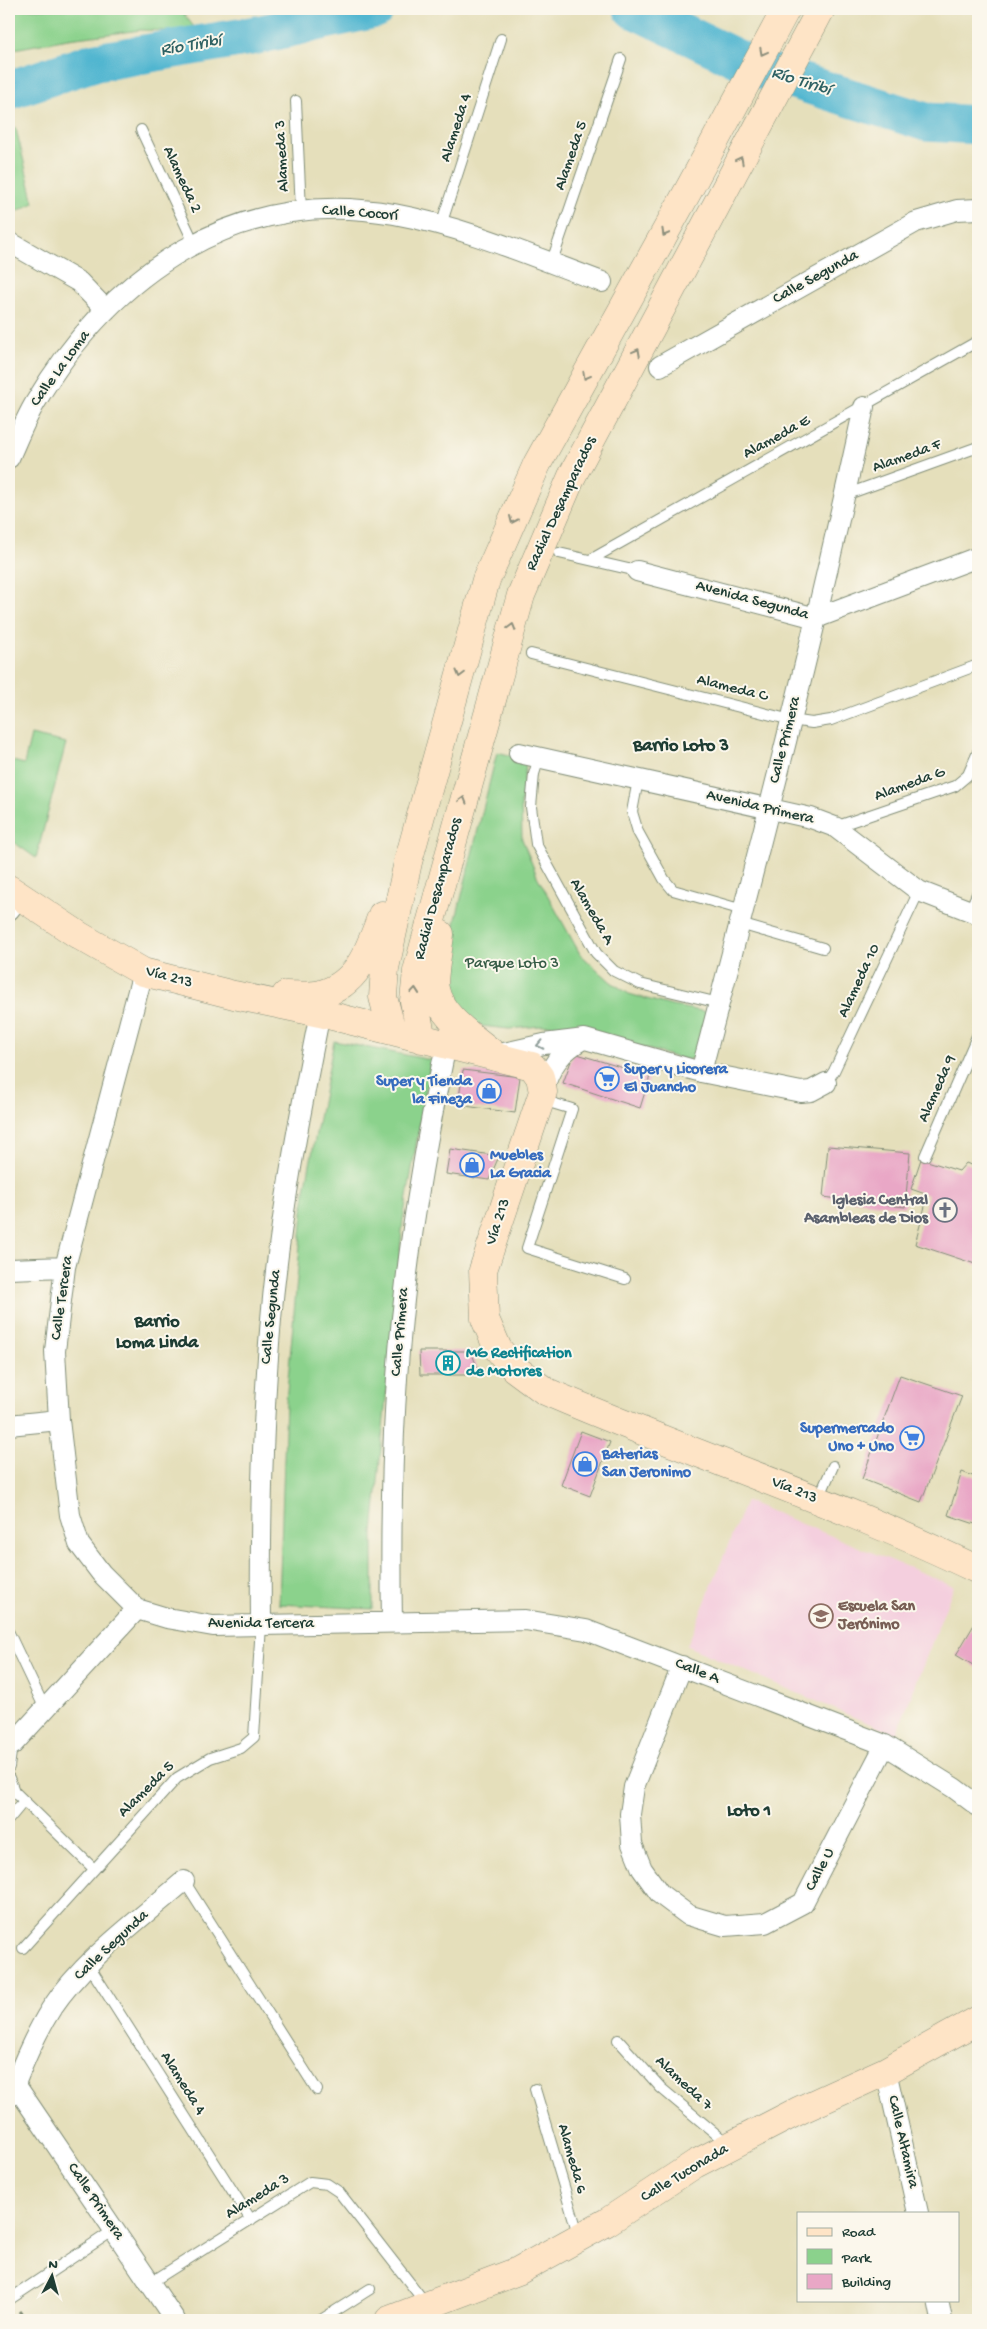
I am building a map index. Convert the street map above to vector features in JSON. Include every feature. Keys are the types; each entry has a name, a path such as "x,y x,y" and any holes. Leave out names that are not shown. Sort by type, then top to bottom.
{"main road":[{"name":"Radial Desamparados","path":"392,1031 383,997 384,968 408,862 486,580 538,464 786,9"},
{"name":"Radial Desamparados","path":"434,1042 414,1001 417,971 521,595 572,476 821,9"},
{"path":"320,1013 341,1000 357,981 390,894 408,862"},
{"path":"442,877 439,944 434,989 444,1009 450,1016 495,1055"},
{"name":"Vía 213","path":"12,898 143,972 234,995 320,1013 434,1042 495,1055 532,1066 540,1077 542,1096 483,1270 485,1319 498,1349 514,1368 545,1390 941,1552 978,1570"},
{"path":"234,995 321,995 341,984 366,958"},
{"name":"Calle Tuconada","path":"389,2320 518,2271 608,2222 695,2164 800,2110 886,2071 978,2020"}],"street":[{"name":"Calle Cocorí","path":"106,310 155,266 194,243 248,221 301,211 338,209 365,211 393,214 442,225 602,282"},
{"name":"Calle Segunda","path":"660,366 916,222 950,212 978,209"},
{"path":"9,242 78,282 106,310"},
{"name":"Calle La Loma","path":"9,458 34,404 69,353 106,310"},
{"name":"Calle Primera","path":"701,1072 770,809 845,495 864,407"},
{"name":"Avenida Segunda","path":"637,571 816,618 978,557"},
{"name":"Avenida Primera","path":"519,753 811,818 835,827 919,891 974,912"},
{"name":"Calle Tercera","path":"137,1609 101,1573 79,1544 70,1515 59,1420 55,1351 65,1267 143,972"},
{"name":"Calle Segunda","path":"261,1625 261,1485 271,1318 283,1216 300,1114 320,1013"},
{"path":"542,1096 546,1078 561,1054 585,1038"},
{"path":"495,1055 563,1040 585,1038 701,1072 801,1092 811,1091 826,1083"},
{"name":"Calle Primera","path":"392,1622 392,1456 404,1291 417,1199 434,1042"},
{"path":"9,1269 65,1267"},
{"path":"9,1425 59,1420"},
{"path":"10,1745 45,1710 137,1609"},
{"name":"Avenida Tercera","path":"137,1609 167,1618 213,1626 392,1622"},
{"name":"Calle A","path":"392,1622 525,1620 586,1630 885,1745 954,1788 978,1806"},
{"name":"Calle U","path":"682,1666 634,1787 630,1814 632,1844 642,1869 660,1894 688,1915 725,1926 765,1923 803,1903 885,1745"},
{"name":"Calle Segunda","path":"12,2092 37,2032 52,2008 88,1964 184,1881"},
{"name":"Calle Altamira","path":"886,2071 918,2212"},
{"name":"Calle Primera","path":"12,2092 114,2230 175,2320"},
{"path":"938,2302 942,2320"}],"lane":[{"name":"Alameda 4","path":"442,225 501,40"},
{"name":"Alameda 5","path":"551,264 621,59"},
{"name":"Alameda 3","path":"296,100 301,211"},
{"name":"Alameda 2","path":"141,130 194,243"},
{"name":"Alameda E","path":"590,560 978,341"},
{"name":"Alameda F","path":"845,495 978,447"},
{"path":"559,553 637,571"},
{"name":"Alameda C","path":"531,654 791,720 812,723 832,720 978,665"},
{"name":"Alameda G","path":"835,827 955,786 968,775 978,752"},
{"name":"Alameda A","path":"539,758 534,774 531,807 536,844 596,953 614,971 640,984 719,1003"},
{"path":"638,780 632,812 638,832 664,879 673,890 823,948"},
{"name":"Alameda 10","path":"826,1083 834,1071 919,891"},
{"path":"974,912 978,892"},
{"name":"Alameda 9","path":"925,1156 978,1034"},
{"path":"542,1096 572,1109 527,1248 625,1279"},
{"path":"818,1501 833,1466"},
{"name":"Alameda 5","path":"24,1948 176,1778 210,1758 241,1748 254,1737 261,1625"},
{"path":"9,1633 45,1710"},
{"path":"9,1767 10,1745"},
{"path":"9,1778 14,1791 94,1869"},
{"path":"9,1819 24,1801"},
{"path":"184,1881 317,2090"},
{"name":"Alameda 4","path":"88,1964 251,2220"},
{"name":"Alameda 7","path":"618,2040 661,2088 730,2146"},
{"name":"Alameda 6","path":"535,2089 579,2238"},
{"name":"Alameda 3","path":"150,2283 310,2182 327,2184 339,2192 427,2305"},
{"path":"10,2300 114,2230"},
{"path":"321,2320 370,2289"}],"shaded area":[{"name":"Escuela San Jerónimo","path":"746,1501 954,1586 896,1735 687,1646"}],"green space":[{"path":"9,9 180,9 198,32 141,30 68,39 9,50"},
{"path":"9,127 16,129 34,203 9,215"},
{"path":"31,735 66,743 36,858 9,839 9,760 24,764"},
{"name":"Parque Loto 3","path":"497,752 524,759 526,764 521,802 522,839 537,876 580,954 611,982 629,994 672,1006 708,1012 696,1056 687,1060 577,1029 551,1025 509,1029 472,1025 451,1003 443,972"},
{"path":"334,1041 431,1060 403,1220 373,1533 373,1609 279,1604 286,1402 305,1190"}],"building":[{"name":"Super y Licorera El Juancho","path":"574,1053 650,1076 640,1108 563,1083"},
{"name":"Super y Tienda la Fineza","path":"463,1070 520,1077 515,1113 458,1105"},
{"path":"828,1146 910,1153 905,1207 823,1197"},
{"name":"Muebles La Gracia","path":"450,1149 499,1156 489,1180 446,1174"},
{"path":"921,1159 959,1171 966,1163 978,1168 978,1265 915,1244 928,1195 911,1189"},
{"name":"MG Rectification de Motores","path":"419,1351 471,1351 480,1375 420,1375"},
{"name":"Supermercado Uno + Uno","path":"900,1375 962,1396 921,1502 862,1479"},
{"name":"Baterias San Jeronimo","path":"581,1431 610,1442 590,1496 561,1485"},
{"path":"962,1472 978,1478 978,1525 948,1515"},
{"path":"978,1618 978,1668 956,1655"}],"waterway":[{"name":"Río Tiribí","path":"9,90 91,63 257,35 375,9"},
{"name":"Río Tiribí","path":"633,9 759,69 926,122 978,125"}],"place":[{"name":"Super y Licorera El Juancho","path":"607,1079"},
{"name":"Super y Tienda la Fineza","path":"489,1091"},
{"name":"Muebles La Gracia","path":"472,1165"},
{"name":"Iglesia Central Asambleas de Dios","path":"945,1210"},
{"name":"MG Rectification de Motores","path":"448,1363"},
{"name":"Supermercado Uno + Uno","path":"912,1438"},
{"name":"Baterias San Jeronimo","path":"585,1464"},
{"name":"Escuela San Jerónimo","path":"821,1616"}],"district":[{"name":"Barrio Loto 3","path":"681,746"},
{"name":"Barrio Loma Linda","path":"157,1332"},
{"name":"Loto 1","path":"749,1811"}]}
